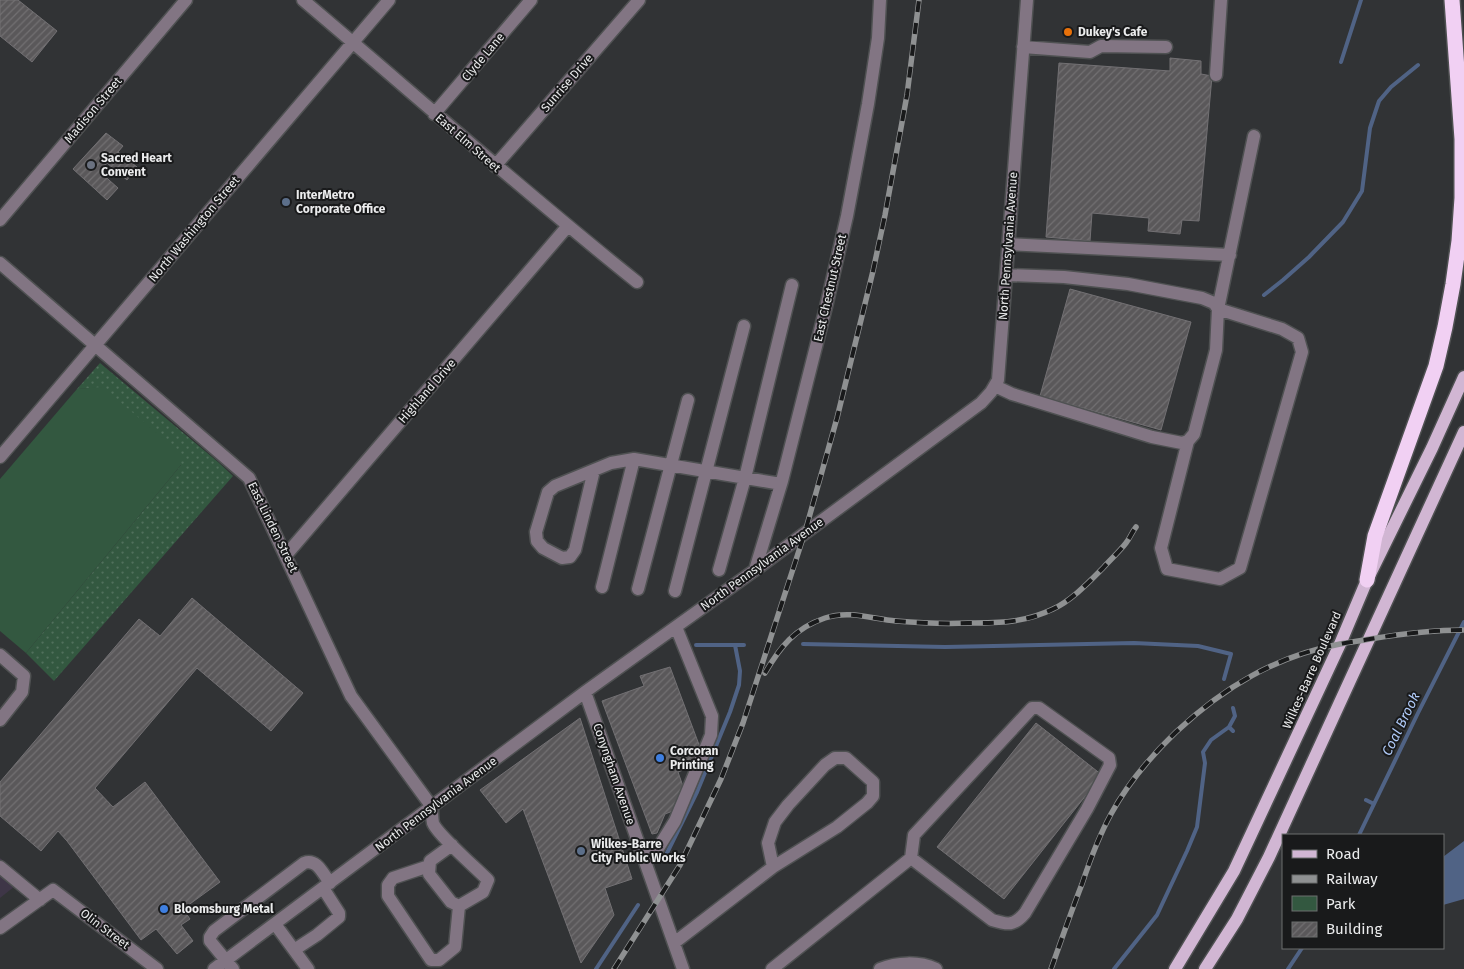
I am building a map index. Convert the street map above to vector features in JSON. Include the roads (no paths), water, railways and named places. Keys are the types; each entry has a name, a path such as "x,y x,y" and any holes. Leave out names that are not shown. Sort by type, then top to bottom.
{"highway":[{"path":"1367,580 1375,536 1436,366 1454,284 1462,198 1462,139 1452,0"}],"main road":[{"name":"Wilkes-Barre Boulevard","path":"1175,969 1234,871 1336,652 1367,580 1432,448 1464,377"},
{"path":"1205,969 1237,919 1269,857 1464,432"}],"street":[{"name":"Madison Street","path":"0,220 186,0"},
{"name":"East Elm Street","path":"303,0 567,227 637,282"},
{"name":"North Washington Street","path":"0,457 389,0"},
{"name":"Clyde Lane","path":"434,114 531,0"},
{"name":"Sunrise Drive","path":"495,166 639,0"},
{"name":"East Chestnut Street","path":"755,570 781,484 847,216 874,66 880,0"},
{"name":"North Pennsylvania Avenue","path":"214,969 230,964 275,924 585,692 755,570 981,402 991,392 998,380 1027,0"},
{"path":"1216,75 1221,0"},
{"path":"1023,47 1090,52 1101,46 1166,47"},
{"path":"1006,275 1064,277 1128,284 1202,298 1214,303 1218,309 1282,329 1298,338 1302,352 1240,568 1220,579 1168,569 1161,548 1188,441 1194,434 1216,350 1218,309 1254,136"},
{"name":"Highland Drive","path":"286,555 567,227"},
{"path":"1008,244 1230,255"},
{"name":"East Linden Street","path":"0,263 250,478 351,696 432,807"},
{"path":"719,570 745,478 792,285"},
{"path":"675,592 744,326"},
{"path":"995,386 1012,394 1152,437 1182,443 1188,441"},
{"path":"638,590 688,400"},
{"path":"594,470 575,550 570,557 562,558 543,548 537,540 536,532 548,492 555,486 611,463 634,459 781,484"},
{"path":"602,587 634,459"},
{"path":"643,857 657,850 675,821 711,735 712,716 676,627"},
{"path":"0,655 24,676 22,692 0,720"},
{"name":"Conyngham Avenue","path":"585,692 682,968"},
{"path":"772,969 911,858 914,835 1032,708 1039,708 1109,758 1110,765 1087,809 1018,922 1006,924 992,920 911,858"},
{"path":"674,943 773,868 837,827 868,803 874,796 874,782 846,758 835,758 826,765 788,805 775,822 768,843 773,868"},
{"path":"432,807 434,825 438,831 488,880 483,892 459,906"},
{"path":"452,845 430,861 429,874 450,902 459,906"},
{"path":"230,964 210,941 210,936 214,931 309,861 314,862 339,913 339,917 317,935 294,950"},
{"path":"429,866 392,878 388,885 388,896 431,960 439,960 455,947 459,906"},
{"path":"0,867 40,900 0,928"},
{"name":"Olin Street","path":"40,900 53,890 157,969"},
{"path":"275,924 308,969"},
{"path":"880,969 887,966 916,963 936,969"}],"water":[{"path":"1464,841 1464,899 1444,905 1444,856"}],"waterway":[{"path":"1341,62 1361,0"},
{"path":"1264,295 1309,257 1343,222 1362,191 1370,128 1379,101 1391,87 1418,65"},
{"name":"Coal Brook","path":"1359,834 1464,622"},
{"path":"803,644 945,647 1134,643 1198,646 1231,654 1224,679"},
{"path":"696,645 744,645"},
{"path":"667,853 697,792 739,685 740,671 735,645"},
{"path":"1233,708 1235,716 1229,727 1233,731"},
{"path":"1114,969 1157,915 1197,827 1205,763 1203,752 1211,740 1229,727"},
{"path":"1366,800 1374,804"},
{"path":"596,969 638,905"},
{"name":"Coal Brook","path":"1288,969 1301,949"}],"railway":[{"path":"614,969 680,865 721,779 743,723 805,532 837,418 873,271 907,95 919,0"},
{"path":"765,673 776,655 797,633 814,622 834,616 852,615 923,623 990,623 1022,620 1042,614 1067,601 1086,585 1123,546 1136,527"},
{"path":"1051,969 1092,857 1111,814 1132,781 1149,760 1194,716 1232,688 1273,665 1294,656 1340,644 1382,637 1464,630"}],"place":[{"name":"Dukey's Cafe","path":"1068,32"},
{"name":"Sacred Heart Convent","path":"91,165"},
{"name":"InterMetro Corporate Office","path":"286,202"},
{"name":"Corcoran Printing","path":"660,758"},
{"name":"Wilkes-Barre City Public Works","path":"581,851"},
{"name":"Bloomsburg Metal","path":"164,909"}]}
